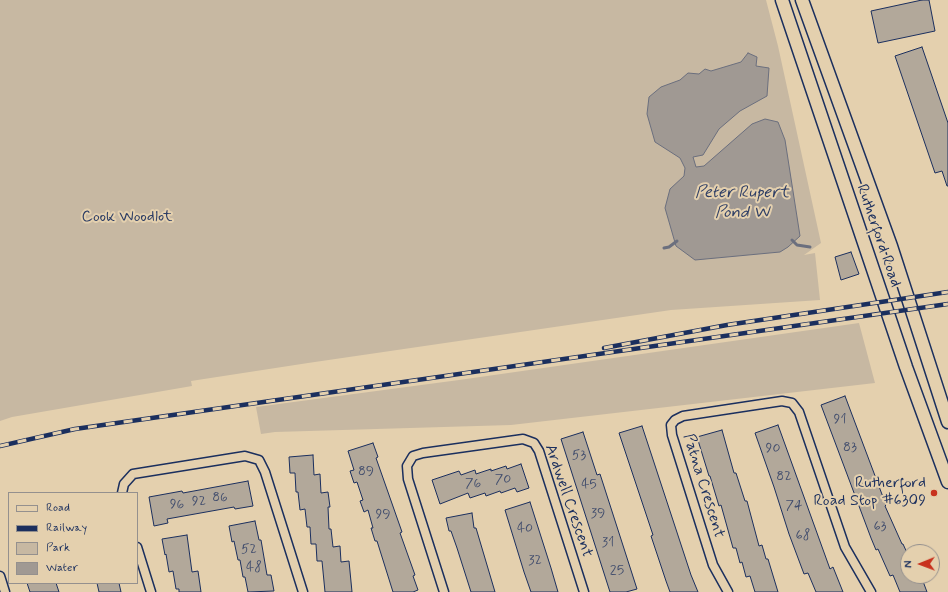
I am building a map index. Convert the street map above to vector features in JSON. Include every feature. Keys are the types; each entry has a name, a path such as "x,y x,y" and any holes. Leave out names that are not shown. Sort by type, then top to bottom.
{"main road":[{"name":"Rutherford Road","path":"782,0 906,367 948,482"},
{"name":"Rutherford Road","path":"802,0 891,246 948,422"}],"street":[{"name":"Patna Crescent","path":"728,592 712,565 672,435 671,426 675,420 683,416 782,401 792,404 799,412 845,546 871,592"},
{"name":"Ardwell Crescent","path":"444,592 408,479 407,466 413,456 423,453 523,439 534,442 539,452 584,592"},
{"path":"122,492 124,484 134,474 245,456 259,460 265,472 303,592"},
{"path":"138,549 151,592"},
{"path":"0,576 5,592"}],"green space":[{"name":"Cook Woodlot","path":"0,0 766,0 778,46 821,243 804,255 815,253 820,300 671,310 308,363 191,381 192,386 12,417 0,421"},
{"path":"859,323 875,383 511,425 275,432 261,434 256,407 459,380"}],"water":[{"name":"Peter Rupert Pond W","path":"748,53 757,57 756,66 769,68 767,96 740,111 719,129 703,155 693,157 696,167 704,166 752,124 765,119 778,122 785,140 800,236 780,252 695,260 676,246 665,208 670,189 684,176 685,168 680,158 655,142 647,114 649,97 661,87 680,80 688,73 699,74 705,69 711,71 741,62"}],"building":[{"path":"922,0 929,0 935,31 878,43 871,11"},
{"path":"922,47 948,123 948,186 942,171 935,173 895,56"},
{"path":"851,252 859,274 841,280 835,257"},
{"path":"845,396 886,505 885,506 902,544 900,544 900,584 924,584 927,592 900,592 893,575 890,576 878,549 876,550 871,538 821,405"},
{"path":"778,425 830,569 833,567 843,592 816,592 808,573 804,574 755,433"},
{"path":"642,426 698,592 670,592 666,581 651,536 653,535 619,433"},
{"path":"722,430 734,473 736,473 745,501 747,501 759,546 762,545 766,559 768,559 778,592 755,592 750,576 746,577 736,548 733,548 721,505 719,506 697,437"},
{"path":"583,432 597,475 600,474 637,589 626,592 610,592 561,439"},
{"path":"373,443 378,457 376,458 402,532 400,533 415,575 413,576 418,590 413,592 393,592 377,541 375,541 371,528 373,528 368,510 364,512 360,501 363,500 357,482 354,483 350,471 354,470 348,451"},
{"path":"313,455 314,475 320,474 321,493 328,492 330,507 328,507 329,529 331,529 333,547 340,546 341,562 349,561 352,592 325,592 322,561 317,561 316,544 311,544 310,527 307,527 305,509 300,510 298,492 296,492 295,473 290,473 289,457"},
{"path":"521,464 529,488 517,492 515,488 501,493 500,491 486,496 485,493 470,498 468,493 440,504 432,480 459,471 461,475 475,470 476,474 506,466 507,469"},
{"path":"248,481 253,506 235,509 234,507 167,519 168,523 154,526 149,497 182,491 183,493"},
{"path":"530,502 558,592 531,592 524,572 505,510"},
{"path":"472,513 474,528 476,528 495,592 471,592 451,531 449,531 446,518"},
{"path":"255,521 259,540 261,540 267,575 271,575 274,591 248,592 234,541 232,542 229,526"},
{"path":"187,535 192,572 198,571 201,592 179,592 179,589 176,589 173,571 169,572 162,539"},
{"path":"27,584 56,584 59,592 30,592"},
{"path":"97,584 119,584 121,592 99,592"}],"waterway":[{"path":"792,240 797,245 810,247"},
{"path":"664,248 669,247 677,241"}],"railway":[{"path":"604,348 727,325 948,292"},
{"path":"0,446 75,429 948,304"}],"place":[{"name":"Rutherford Road Stop #6309","path":"934,493"}]}
